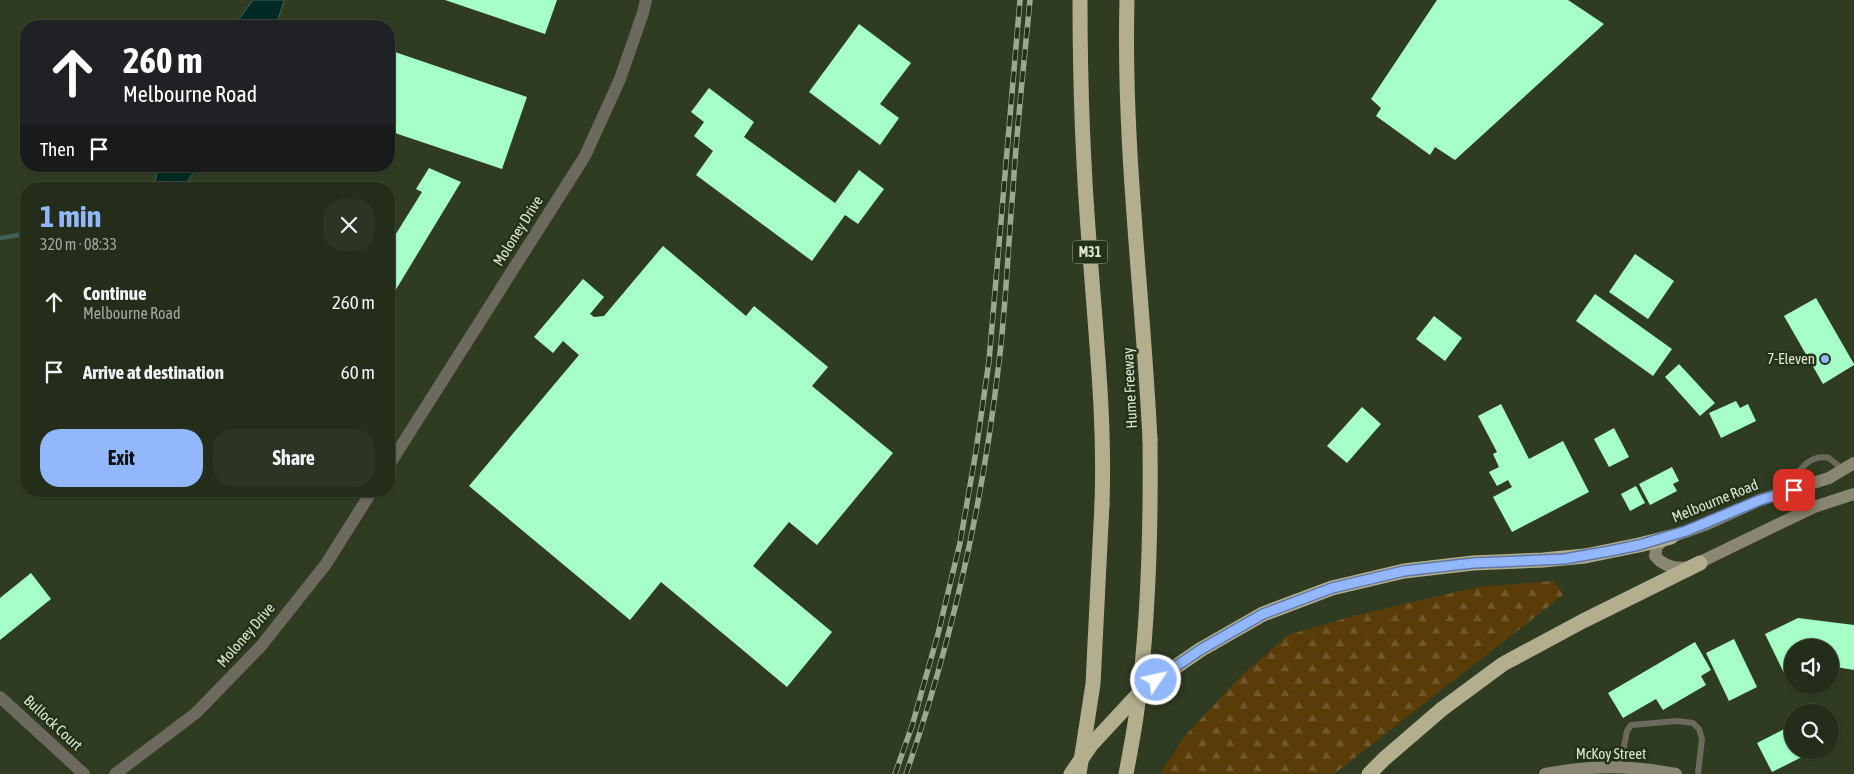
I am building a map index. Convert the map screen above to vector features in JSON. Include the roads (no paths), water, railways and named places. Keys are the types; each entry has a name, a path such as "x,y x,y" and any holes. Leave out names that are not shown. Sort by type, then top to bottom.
{"highway":[{"name":"Hume Freeway","path":"1079,774 1093,684 1103,478 1099,377 1084,184 1080,87 1080,0"},
{"name":"Hume Freeway","path":"1126,774 1137,710 1147,607 1151,509 1146,357 1130,145 1126,40 1127,0"},
{"path":"1071,774 1091,745 1142,690 1200,650 1263,614 1332,588 1404,571 1473,563 1584,556 1639,545 1671,536"},
{"path":"1369,774 1442,709 1503,664 1583,621 1700,563"}],"main road":[{"name":"Melbourne Road","path":"1671,536 1780,493 1820,482 1850,465"},
{"path":"1671,536 1657,546 1655,554 1658,559 1677,567 1690,566 1700,563 1814,507 1854,494"},
{"name":"McKoy Street","path":"1545,774 1588,767 1620,767 1676,774"}],"street":[{"name":"Moloney Drive","path":"395,456 585,156 620,79 643,14 646,0"},
{"name":"Moloney Drive","path":"115,774 196,714 261,646 326,564 368,497"},
{"name":"Bullock Court","path":"0,697 84,774"}],"lane":[{"path":"1780,493 1790,484 1801,468 1818,458 1829,458 1840,467 1850,465"},
{"path":"1620,767 1627,731 1631,725 1677,721 1692,723 1699,729 1702,739 1698,774"}],"water":[{"path":"253,0 284,0 278,20 238,20"},
{"path":"157,172 194,172 186,182 155,182"}],"waterway":[{"path":"0,238 20,235"}],"railway":[{"path":"895,774 912,726 938,634 960,543 976,451 989,361 1020,0"},
{"path":"906,774 938,673 964,571 984,467 1001,341 1016,142 1030,0"}],"place":[{"name":"7-Eleven","path":"1825,359"}]}
